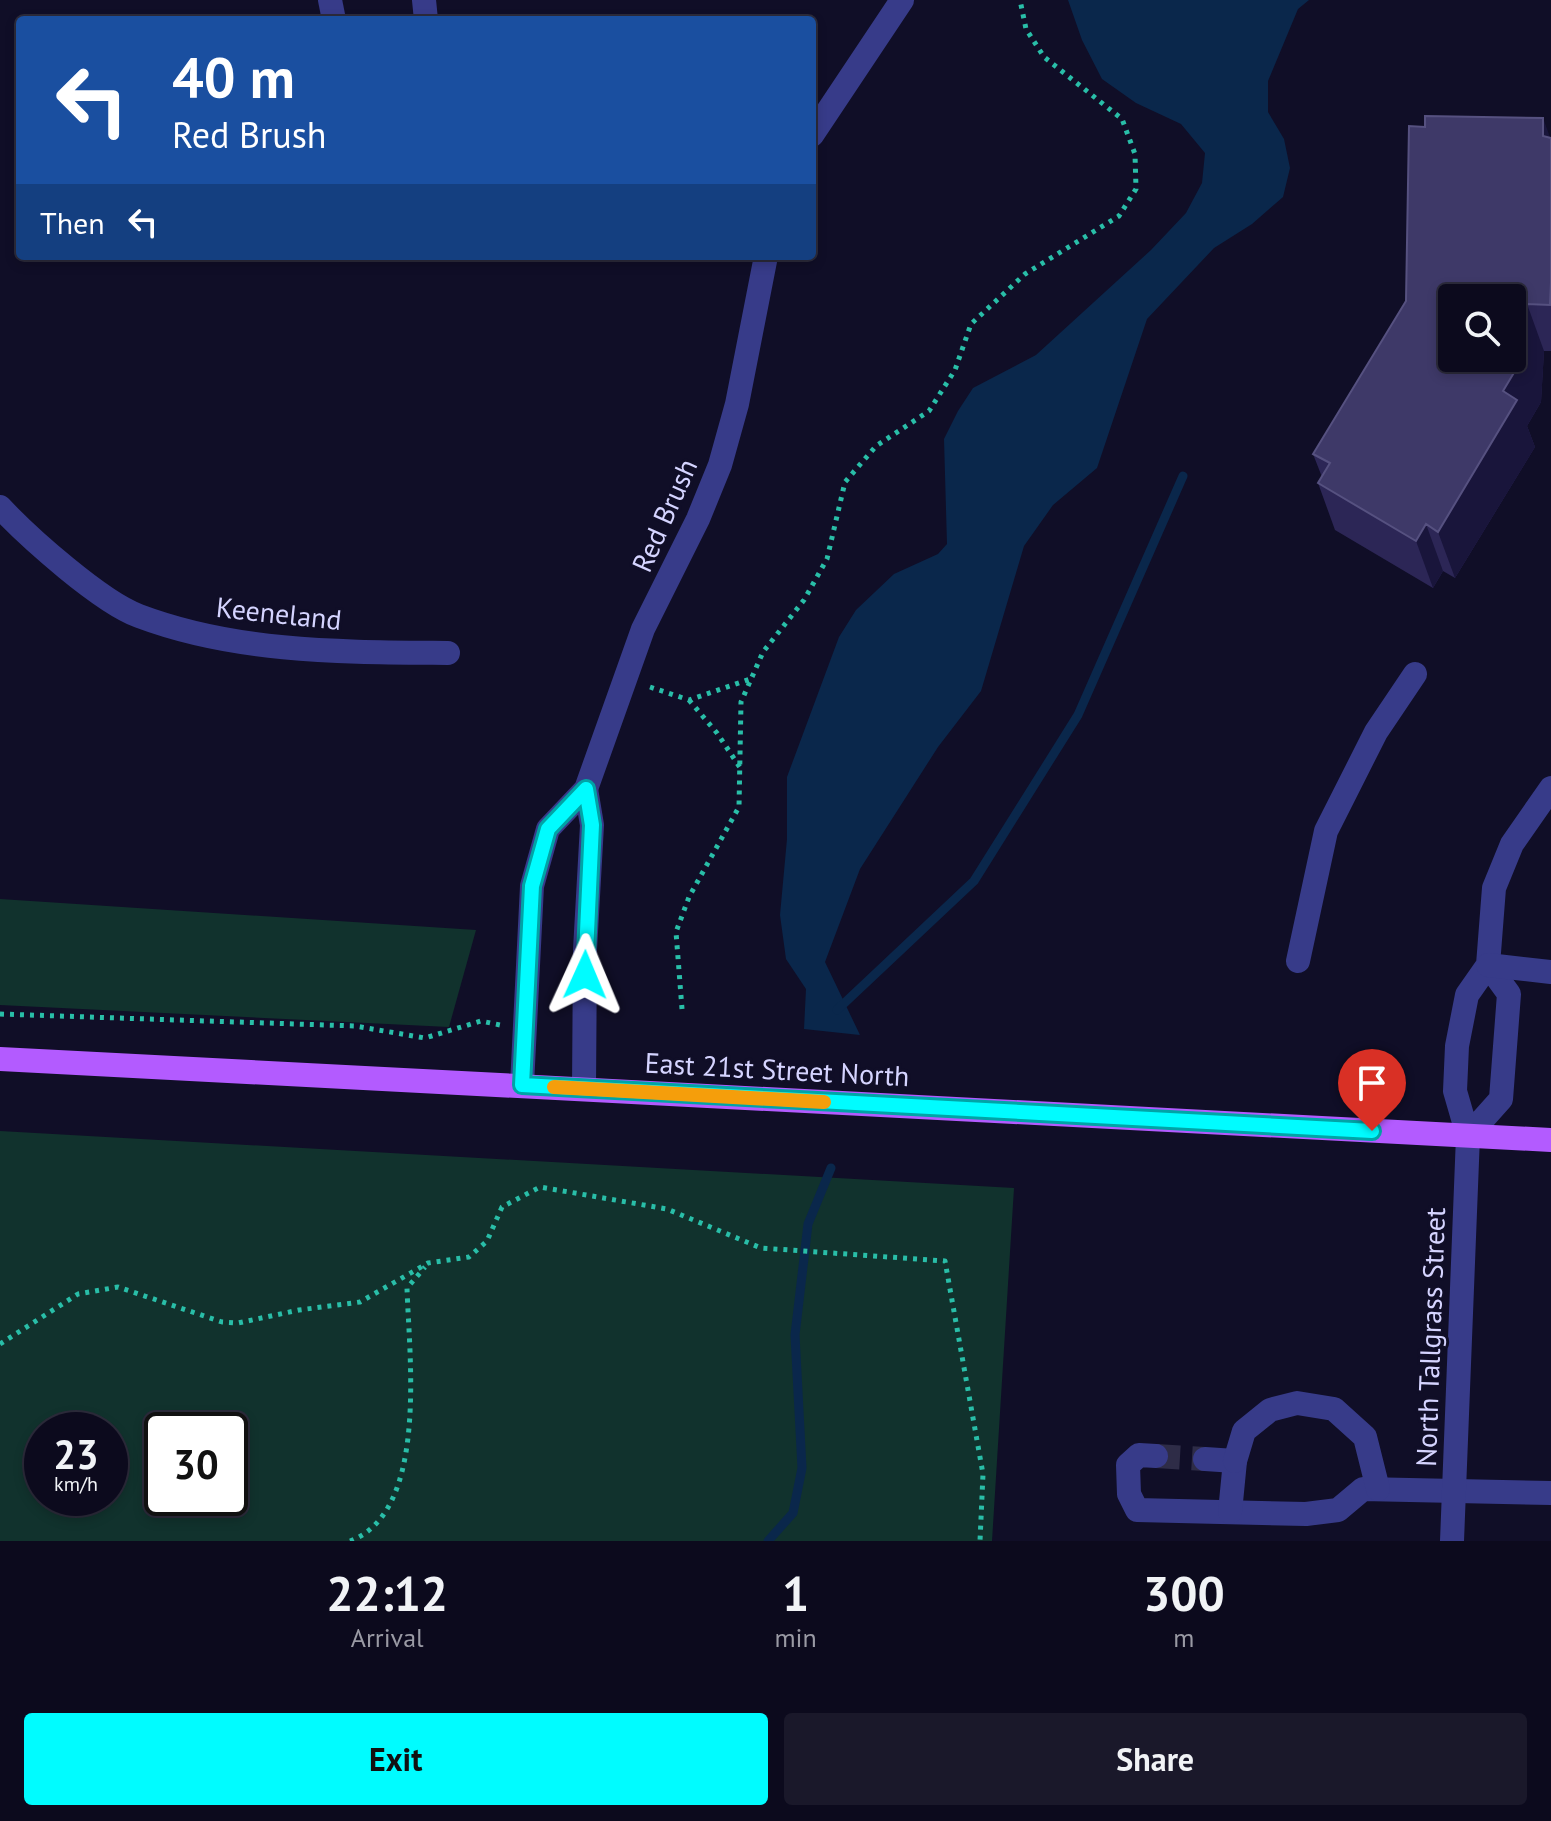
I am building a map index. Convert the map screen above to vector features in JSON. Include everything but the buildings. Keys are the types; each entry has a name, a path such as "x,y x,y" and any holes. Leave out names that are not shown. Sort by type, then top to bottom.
{"main road":[{"name":"East 21st Street North","path":"0,1059 1551,1140"}],"street":[{"path":"816,129 902,0"},
{"name":"Red Brush","path":"522,1085 532,886 548,829 586,789 623,678 720,465 737,404 765,260"},
{"name":"Keeneland","path":"0,507 64,566 136,615 222,641 343,651 448,653"},
{"path":"1298,961 1326,831 1376,732 1415,674"},
{"path":"1468,1136 1501,1099 1509,994 1488,965 1494,888 1512,844 1551,788"},
{"name":"Red Brush","path":"584,1089 585,950 592,825 586,789"},
{"path":"1488,965 1551,972"},
{"name":"North Tallgrass Street","path":"1452,1541 1468,1136 1455,1091 1457,1046 1467,995 1488,965"},
{"path":"1230,1512 1235,1461 1244,1431 1270,1410 1297,1403 1334,1409 1365,1437 1378,1489"},
{"path":"1156,1456 1139,1455 1128,1465 1129,1494 1137,1510 1306,1514 1338,1510 1363,1489 1454,1488 1551,1493"},
{"path":"1205,1459 1235,1461"}],"path":[{"path":"682,1009 676,932 689,897 739,807 741,702 763,652 804,600 827,559 845,482 876,446 929,411 955,370 971,324 1025,274 1119,216 1136,189 1135,154 1122,119 1044,57 1026,29 1020,0"},
{"path":"623,678 689,700 717,733 742,771"},
{"path":"689,700 751,679"},
{"path":"0,1014 355,1026 425,1038 481,1021 525,1028"},
{"path":"0,1344 78,1294 118,1287 222,1322 238,1323 299,1310 360,1302 428,1263 469,1257 487,1241 502,1207 540,1187 667,1209 761,1248 945,1261 983,1474 980,1541"},
{"path":"350,1541 365,1535 387,1512 402,1474 408,1445 410,1392 407,1288 428,1263"}],"green space":[{"path":"0,899 476,930 449,1027 0,1005"},
{"path":"0,1131 1014,1188 992,1541 0,1541"}],"water":[{"path":"1068,0 1309,0 1298,9 1268,81 1268,112 1284,139 1290,168 1283,197 1252,224 1214,248 1147,319 1097,468 1053,505 1024,546 981,691 938,747 860,869 825,962 860,1035 804,1029 806,989 786,959 780,915 787,839 787,777 839,637 856,610 894,574 938,554 947,544 944,439 973,388 1036,355 1151,250 1186,213 1202,183 1205,153 1181,124 1136,103 1102,79 1082,40"}],"waterway":[{"path":"837,1010 974,881 1078,715 1183,476"},
{"path":"768,1541 793,1513 802,1468 795,1335 808,1224 831,1168"}],"tunnel":[{"path":"1156,1456 1205,1459"}],"slow traffic":[{"path":"554,1087 824,1102"}],"route":[{"path":"585,975 592,825 586,789 548,829 532,886 522,1085 1372,1131"}]}
